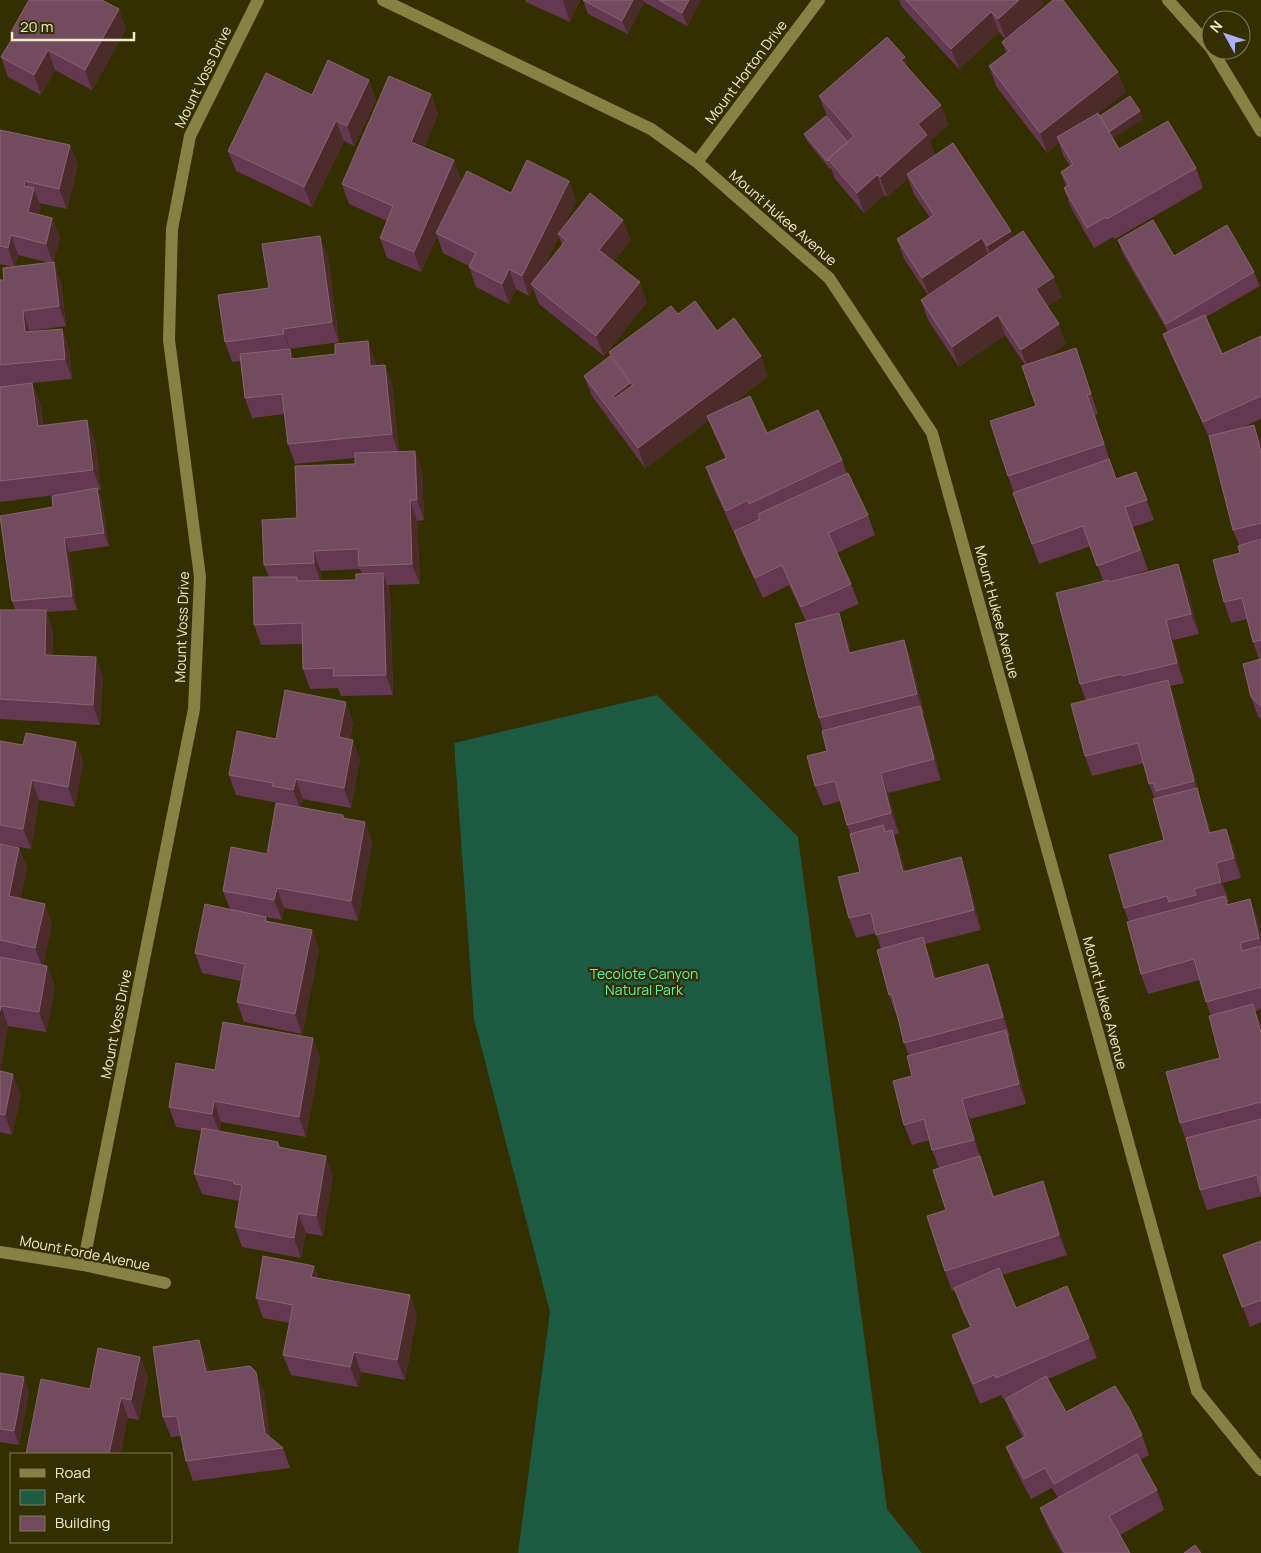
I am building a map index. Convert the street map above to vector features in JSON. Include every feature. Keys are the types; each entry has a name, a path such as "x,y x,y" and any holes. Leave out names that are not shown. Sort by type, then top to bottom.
{"street":[{"name":"Mount Voss Drive","path":"82,1265 194,709 200,577 169,340 172,229 190,136 258,0"},
{"name":"Mount Hukee Avenue","path":"384,0 651,129 697,162 829,278 932,433 1198,1391 1261,1470"},
{"name":"Mount Horton Drive","path":"697,162 819,0"},
{"path":"1168,0 1201,37"},
{"path":"1219,60 1261,131"},
{"name":"Mount Forde Avenue","path":"0,1252 82,1265 165,1283"}],"green space":[{"name":"Tecolote Canyon Natural Park","path":"657,695 798,837 887,1509 922,1553 518,1553 550,1312 474,1019 454,743"}],"building":[{"path":"29,0 102,0 119,9 85,70 48,50 34,75 1,57 15,34 11,32"},
{"path":"583,0 633,0 622,21"},
{"path":"659,0 689,0 682,13"},
{"path":"906,0 1019,0 998,19 991,12 951,49"},
{"path":"1053,0 1063,0 1118,72 1040,133 989,66 1009,51 1002,42"},
{"path":"887,37 905,57 901,60 941,105 918,124 927,135 880,177 877,175 857,193 828,159 854,136 819,96"},
{"path":"328,60 369,80 347,126 336,121 304,187 228,151 266,73 312,95"},
{"path":"389,76 431,94 411,142 454,160 414,252 380,238 393,206 342,184"},
{"path":"1130,96 1140,111 1109,132 1100,116"},
{"path":"1098,113 1119,149 1168,121 1196,168 1107,219 1106,217 1087,228 1064,188 1069,185 1061,172 1073,164 1057,137"},
{"path":"826,116 848,142 827,161 804,134"},
{"path":"0,130 70,145 59,189 25,181 24,186 34,188 28,212 52,218 46,244 11,235 8,248 0,246"},
{"path":"953,143 1011,231 987,246 982,238 922,278 897,239 934,215 907,174"},
{"path":"527,160 569,181 522,276 509,269 502,284 469,267 476,253 436,233 467,171 511,193"},
{"path":"590,193 623,220 599,250 640,282 596,336 531,284 566,240 558,234"},
{"path":"1153,220 1174,256 1227,225 1254,272 1166,324 1118,240"},
{"path":"1023,231 1054,277 1036,289 1059,324 1021,350 998,315 952,347 921,300"},
{"path":"320,236 332,322 283,329 284,334 225,342 218,295 269,288 262,244"},
{"path":"54,262 59,306 23,311 25,332 62,329 65,359 0,365 0,280 4,280 3,268"},
{"path":"695,301 717,331 734,318 761,356 638,448 584,376 610,356 630,383 613,396 615,398 633,385 609,352 671,306 678,314"},
{"path":"1205,315 1222,354 1261,336 1261,396 1203,422 1163,334"},
{"path":"368,341 370,366 385,365 392,434 288,444 282,394 245,398 240,354 290,349 291,359 335,354 335,344"},
{"path":"1076,348 1091,394 1087,395 1104,444 1008,476 990,421 1036,406 1022,366"},
{"path":"32,383 38,426 87,420 93,470 0,481 0,387"},
{"path":"750,396 767,433 818,410 842,460 749,504 748,500 726,511 706,467 727,458 707,416"},
{"path":"1254,425 1261,452 1261,523 1233,530 1209,436"},
{"path":"415,451 417,500 410,500 412,564 359,566 358,549 313,551 314,563 264,565 262,520 297,518 295,466 355,464 355,453"},
{"path":"1109,459 1116,479 1136,472 1147,500 1125,507 1140,550 1097,566 1083,526 1032,544 1013,493"},
{"path":"848,473 868,515 828,533 851,584 801,607 782,565 755,578 734,531 760,519 758,514"},
{"path":"97,488 104,533 64,538 72,596 12,601 0,516 53,507 52,496"},
{"path":"1261,539 1261,640 1253,642 1242,598 1224,602 1213,560 1240,553 1238,546"},
{"path":"1178,564 1191,614 1166,620 1177,663 1080,684 1056,593 1108,580 1109,582"},
{"path":"383,573 386,675 333,676 334,668 303,669 302,623 254,625 253,577 297,577 297,581 356,580 356,574"},
{"path":"0,610 46,610 45,655 96,657 93,705 0,699"},
{"path":"839,613 849,653 904,640 917,694 819,718 795,624"},
{"path":"1261,659 1261,706 1251,697 1243,664"},
{"path":"1168,680 1194,781 1156,791 1154,783 1149,784 1138,743 1085,756 1071,704"},
{"path":"285,690 346,702 339,737 353,740 344,788 296,779 293,790 272,786 273,783 229,775 237,731 276,739"},
{"path":"920,706 934,759 881,773 891,813 847,825 835,781 815,786 807,756 827,751 822,731"},
{"path":"26,733 76,742 68,787 32,780 23,829 0,825 0,741 23,745"},
{"path":"1197,788 1209,833 1226,829 1234,858 1216,863 1221,882 1194,889 1196,895 1169,902 1167,896 1124,908 1109,855 1164,840 1153,799"},
{"path":"276,803 343,815 343,818 365,822 351,901 277,888 274,900 223,891 231,847 267,854"},
{"path":"883,825 885,832 892,830 903,872 961,857 974,910 876,935 871,913 849,918 838,877 860,872 850,834"},
{"path":"0,844 19,848 9,896 45,904 35,948 0,940"},
{"path":"1225,896 1227,905 1250,899 1259,938 1240,943 1242,951 1261,946 1261,987 1206,1002 1194,959 1141,974 1127,922"},
{"path":"205,904 266,917 265,921 312,930 295,1014 237,1002 245,964 195,953"},
{"path":"923,937 934,979 988,964 1003,1017 904,1043 892,994 889,995 877,950"},
{"path":"0,957 47,966 39,1012 1,1006 0,1011"},
{"path":"1253,1004 1261,1033 1261,1102 1180,1123 1166,1072 1220,1058 1209,1016"},
{"path":"223,1022 313,1038 299,1117 214,1101 212,1114 169,1107 176,1063 215,1070"},
{"path":"1006,1030 1019,1084 962,1099 974,1140 932,1150 924,1119 904,1125 893,1081 912,1076 907,1056"},
{"path":"0,1071 13,1074 5,1115 0,1114"},
{"path":"1261,1119 1261,1193 1257,1175 1200,1190 1186,1138"},
{"path":"202,1128 278,1142 278,1147 326,1156 316,1216 298,1213 294,1238 235,1227 242,1185 234,1184 234,1181 194,1174"},
{"path":"980,1156 993,1197 1043,1181 1059,1235 945,1271 927,1216 946,1210 933,1170"},
{"path":"1261,1241 1261,1300 1242,1307 1223,1255"},
{"path":"263,1256 314,1266 311,1277 410,1295 397,1360 354,1352 350,1367 283,1355 293,1305 256,1298"},
{"path":"999,1268 1016,1308 1067,1286 1089,1338 996,1378 994,1375 973,1384 952,1335 971,1327 954,1288"},
{"path":"199,1340 206,1372 250,1366 256,1372 265,1433 283,1448 186,1461 177,1416 163,1417 153,1347"},
{"path":"98,1348 140,1357 131,1400 121,1398 109,1453 26,1453 41,1379 90,1389"},
{"path":"0,1373 24,1377 14,1431 0,1429"},
{"path":"1046,1376 1066,1412 1115,1386 1130,1410 1142,1435 1054,1484 1045,1468 1024,1479 1006,1447 1026,1436 1005,1399"},
{"path":"1137,1454 1157,1490 1109,1516 1130,1553 1065,1553 1040,1508"},
{"path":"1195,1545 1201,1553 1184,1553"}]}
